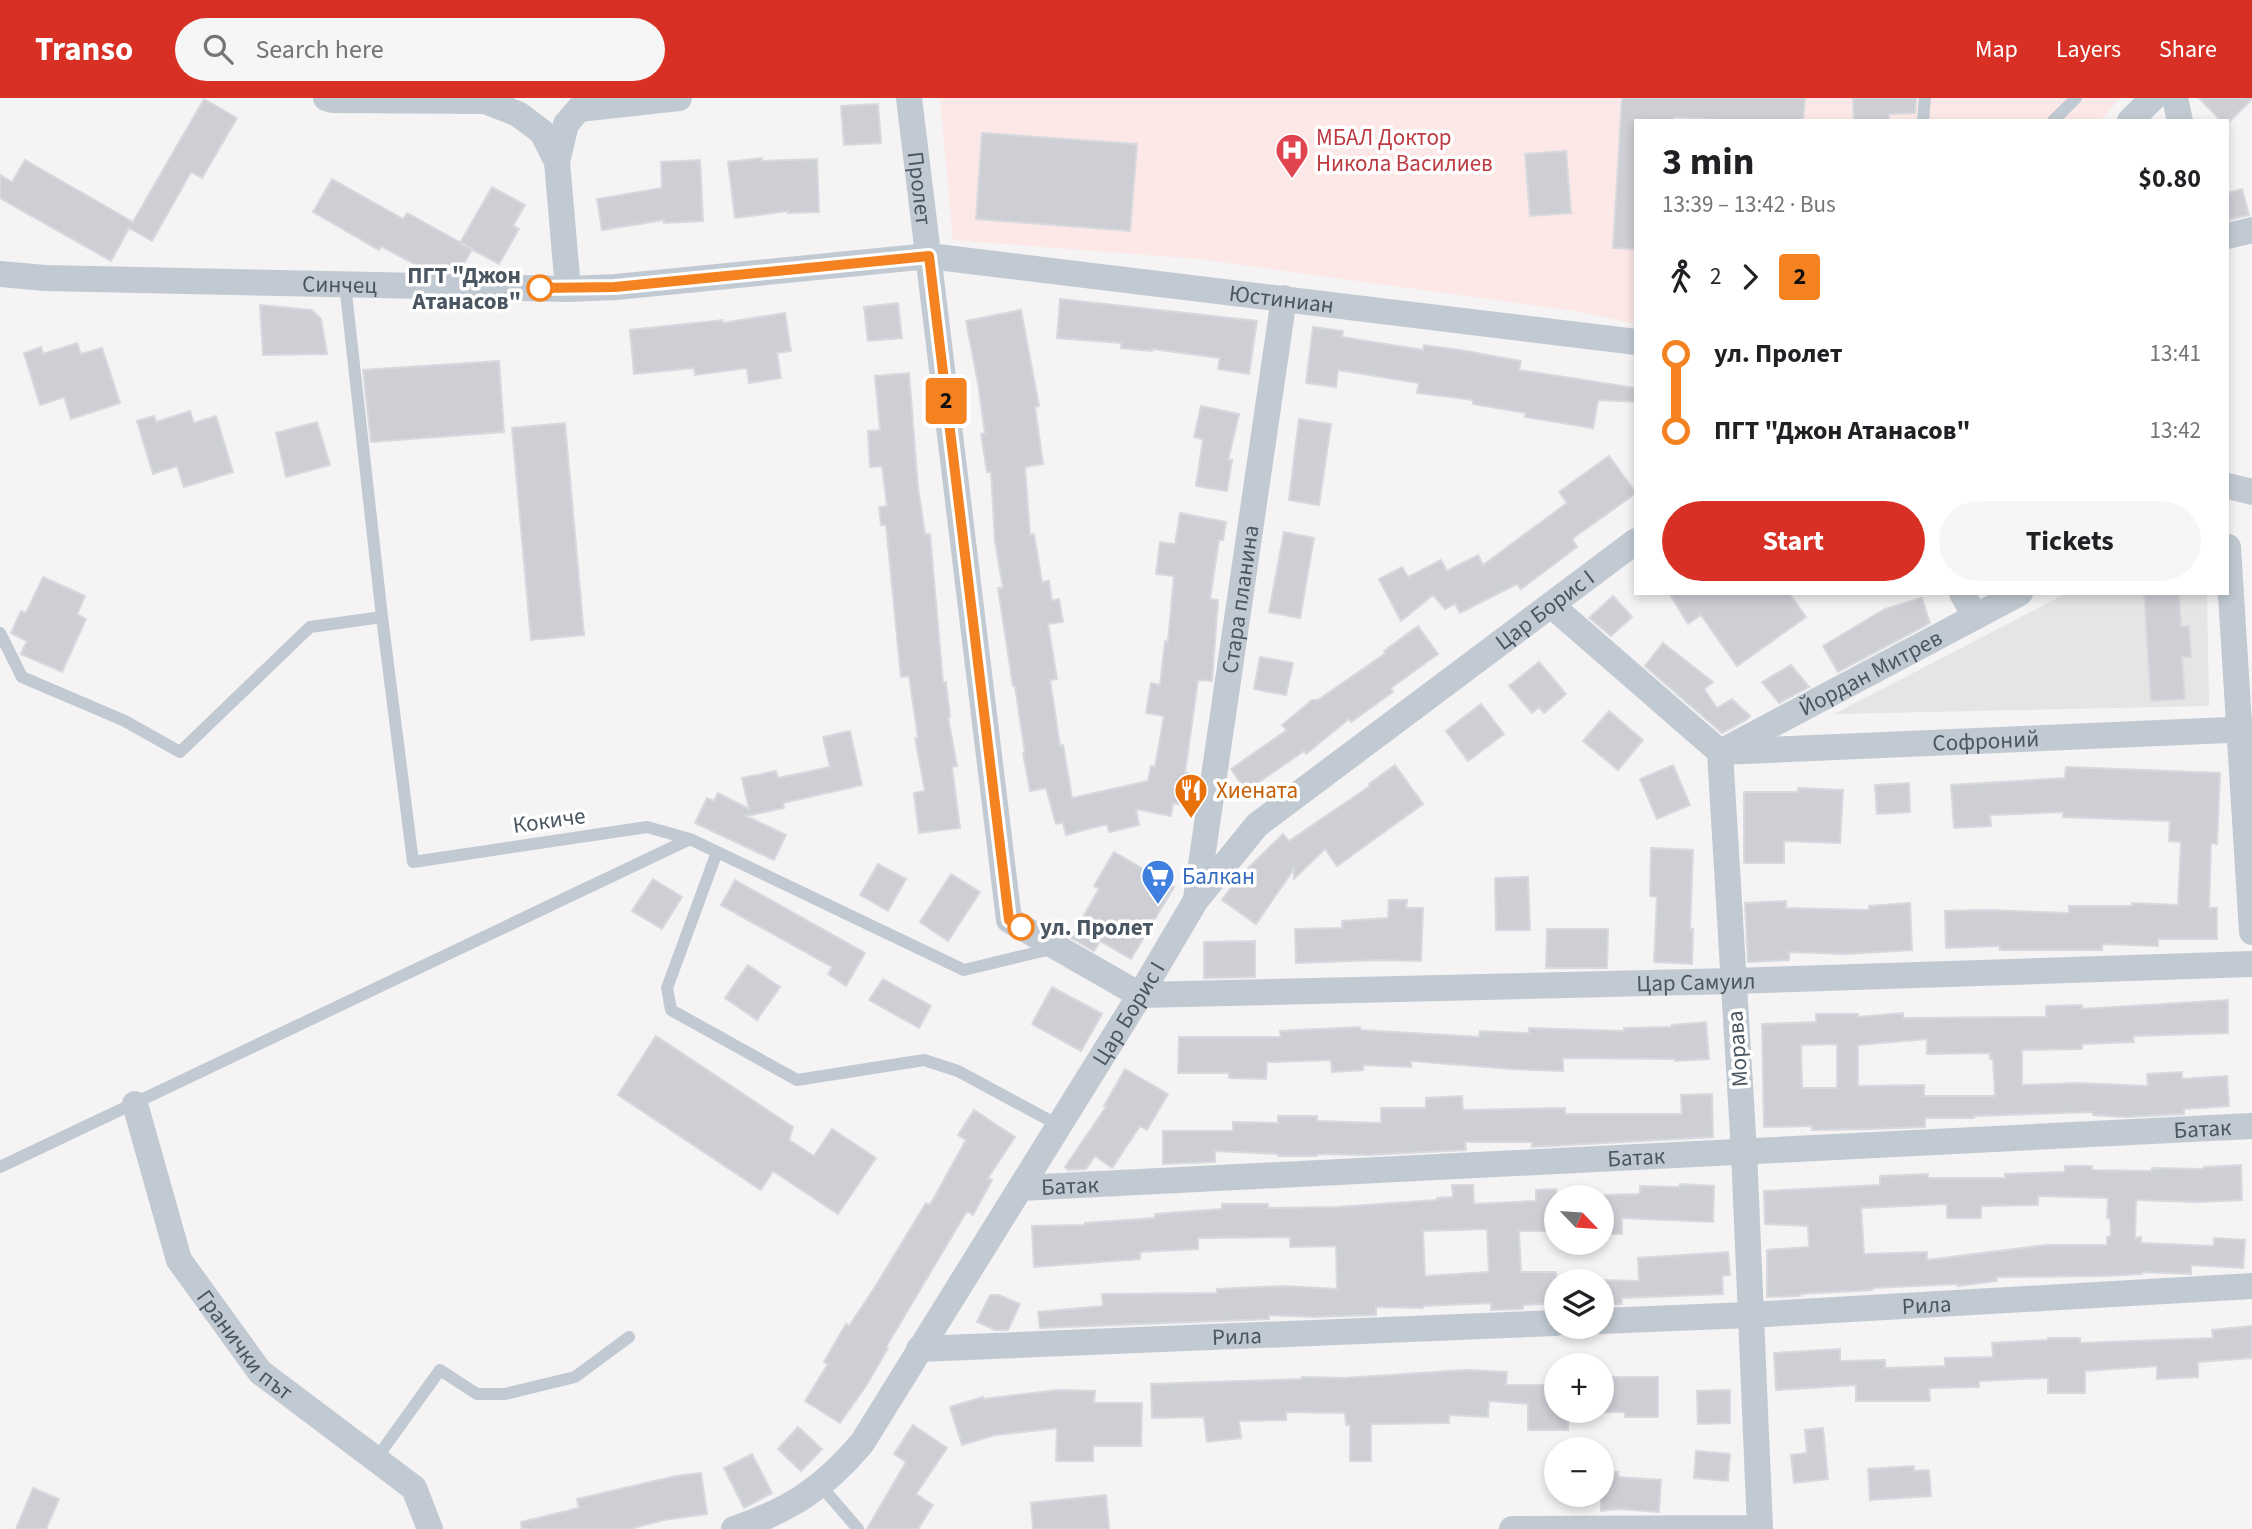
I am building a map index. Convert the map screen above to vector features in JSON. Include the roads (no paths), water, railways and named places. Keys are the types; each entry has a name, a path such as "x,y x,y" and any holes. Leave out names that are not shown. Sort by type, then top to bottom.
{"street":[{"path":"326,98 485,102 517,114 542,132 557,162"},
{"path":"568,289 557,162 566,124 579,108 679,98"},
{"name":"Пролет","path":"909,98 1009,920 1140,995"},
{"path":"2132,119 2153,98"},
{"path":"2175,98 2180,119"},
{"name":"Синчец","path":"0,274 45,278 568,289 629,286 929,256"},
{"name":"Юстиниан","path":"929,256 1634,342"},
{"name":"Стара планина","path":"1196,900 1284,299"},
{"path":"2229,486 2252,492"},
{"name":"Цар Борис I","path":"734,1529 765,1518 821,1486 862,1443 1060,1126 1196,900 1257,825 1634,543"},
{"path":"2229,557 2246,729 2252,932"},
{"path":"1963,595 1975,617"},
{"name":"Йордан Митрев","path":"1720,752 2016,595"},
{"path":"1551,605 1720,752"},
{"name":"Софроний","path":"1720,752 2246,729"},
{"name":"Морава","path":"1720,752 1744,1152 1760,1528"},
{"name":"Цар Самуил","path":"1140,995 1733,981 2252,964"},
{"name":"Гранички път","path":"135,1104 178,1259 260,1371 414,1488 430,1529"},
{"name":"Батак","path":"1021,1188 2252,1126"},
{"name":"Рила","path":"1614,1320 2252,1286"},
{"name":"Рила","path":"919,1349 1544,1323"},
{"path":"1512,1529 1760,1528"}],"lane":[{"path":"1923,119 1925,98"},
{"path":"2055,119 2076,98"},
{"path":"0,633 22,677 125,721 180,752 310,626 382,617 345,284"},
{"name":"Кокиче","path":"382,617 413,862 647,827 690,839 964,970 1057,948"},
{"path":"0,1167 690,839"},
{"path":"717,852 667,988 671,1010 797,1080 924,1060 958,1071 1060,1126"},
{"path":"376,1459 440,1370 477,1394 505,1394 575,1377 629,1337"},
{"path":"821,1486 858,1529"}],"place":[{"name":"МБАЛ Доктор Никола Василиев","path":"1292,180"},
{"name":"ПГТ \"Джон Атанасов\"","path":"540,288"},
{"name":"Хиената","path":"1191,820"},
{"name":"Балкан","path":"1158,906"},
{"name":"ул. Пролет","path":"1021,927"}]}
